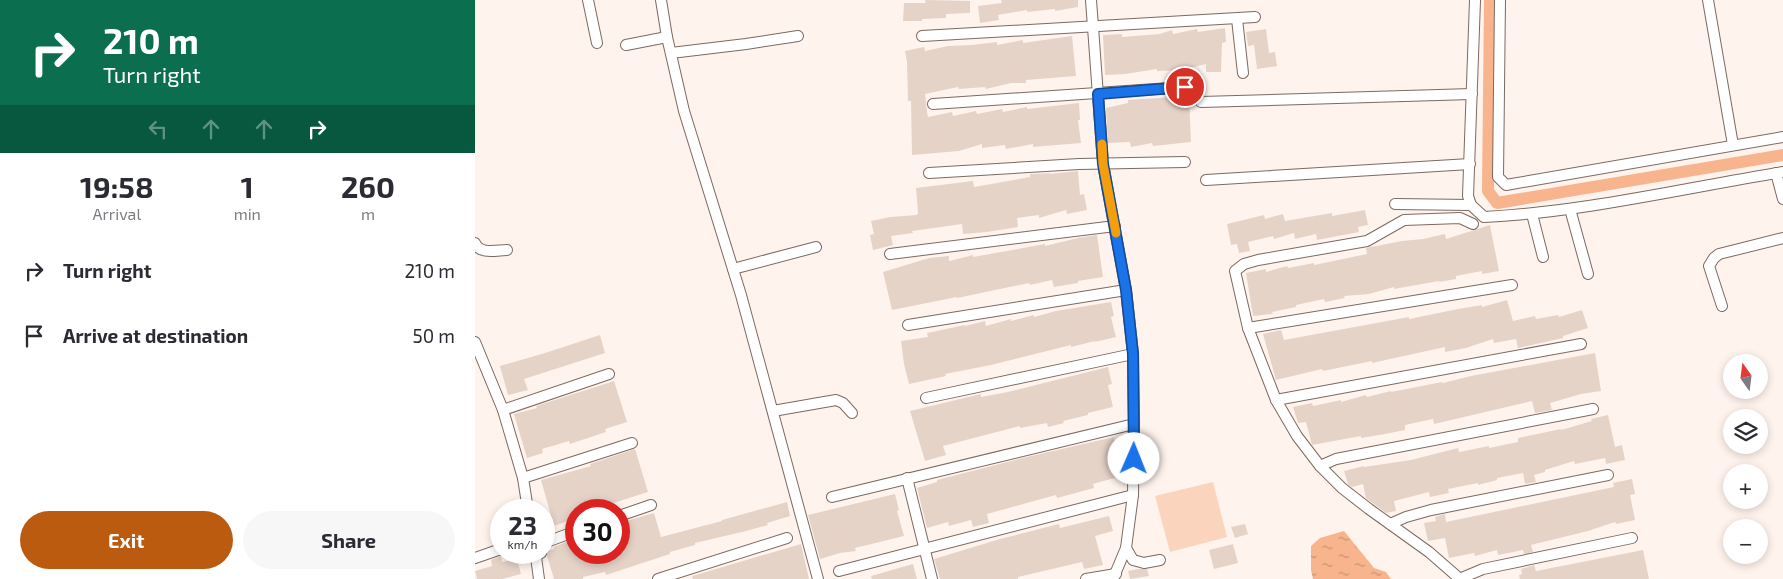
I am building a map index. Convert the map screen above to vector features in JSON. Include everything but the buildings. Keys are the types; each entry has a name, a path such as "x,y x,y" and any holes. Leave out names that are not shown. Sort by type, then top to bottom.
{"street":[{"path":"588,0 597,43"},
{"path":"661,0 667,37 687,119 707,190 733,269 818,579"},
{"path":"1087,579 1115,576 1125,548 1133,494 1135,424 1133,354 1126,290 1103,164 1091,0"},
{"path":"1475,0 1468,196 1471,205 1484,217 1570,209 1681,192 1780,172 1783,199"},
{"path":"1501,0 1497,176 1506,185 1783,137"},
{"path":"1708,0 1733,145"},
{"path":"922,36 1255,17"},
{"path":"1237,19 1243,73"},
{"path":"671,53 798,36"},
{"path":"626,45 667,37"},
{"path":"933,104 1185,87"},
{"path":"1201,102 1472,94"},
{"path":"929,173 1103,164 1185,162"},
{"path":"1206,180 1470,164"},
{"path":"1395,204 1471,205"},
{"path":"1570,209 1588,274"},
{"path":"1532,214 1543,256"},
{"path":"1473,224 1460,218 1404,220 1367,242 1285,255 1244,264 1235,271 1248,328 1276,400 1290,427 1320,466 1342,488 1429,552 1459,579 1483,569 1632,538"},
{"path":"891,254 1115,226"},
{"path":"1721,306 1709,266 1714,258 1719,254 1783,238"},
{"path":"475,244 480,250 507,250"},
{"path":"733,269 816,247"},
{"path":"1248,328 1511,285"},
{"path":"908,325 1126,290"},
{"path":"475,342 480,370 503,410 523,478 526,499"},
{"path":"1276,400 1581,344"},
{"path":"926,398 1133,354"},
{"path":"503,410 609,374"},
{"path":"773,412 836,400 843,403 852,413"},
{"path":"1320,466 1336,460 1593,409"},
{"path":"832,497 1135,424"},
{"path":"523,478 632,443"},
{"path":"1390,524 1431,510 1608,475"},
{"path":"907,478 932,579"},
{"path":"839,571 1133,494"},
{"path":"630,512 651,505"},
{"path":"657,579 787,538"},
{"path":"1125,548 1133,560 1144,563 1159,560"},
{"path":"475,558 490,553"},
{"path":"539,564 539,579"}],"shaded area":[{"path":"1213,482 1227,537 1170,552 1155,496"}],"water":[{"path":"1344,531 1374,568 1386,572 1391,579 1313,579 1311,546 1320,538"}],"waterway":[{"path":"1490,0 1488,191 1497,203 1783,155"}],"slow traffic":[{"path":"1102,144 1103,164 1116,233"}],"route":[{"path":"1134,459 1133,354 1126,290 1103,164 1098,94 1185,87"}]}
